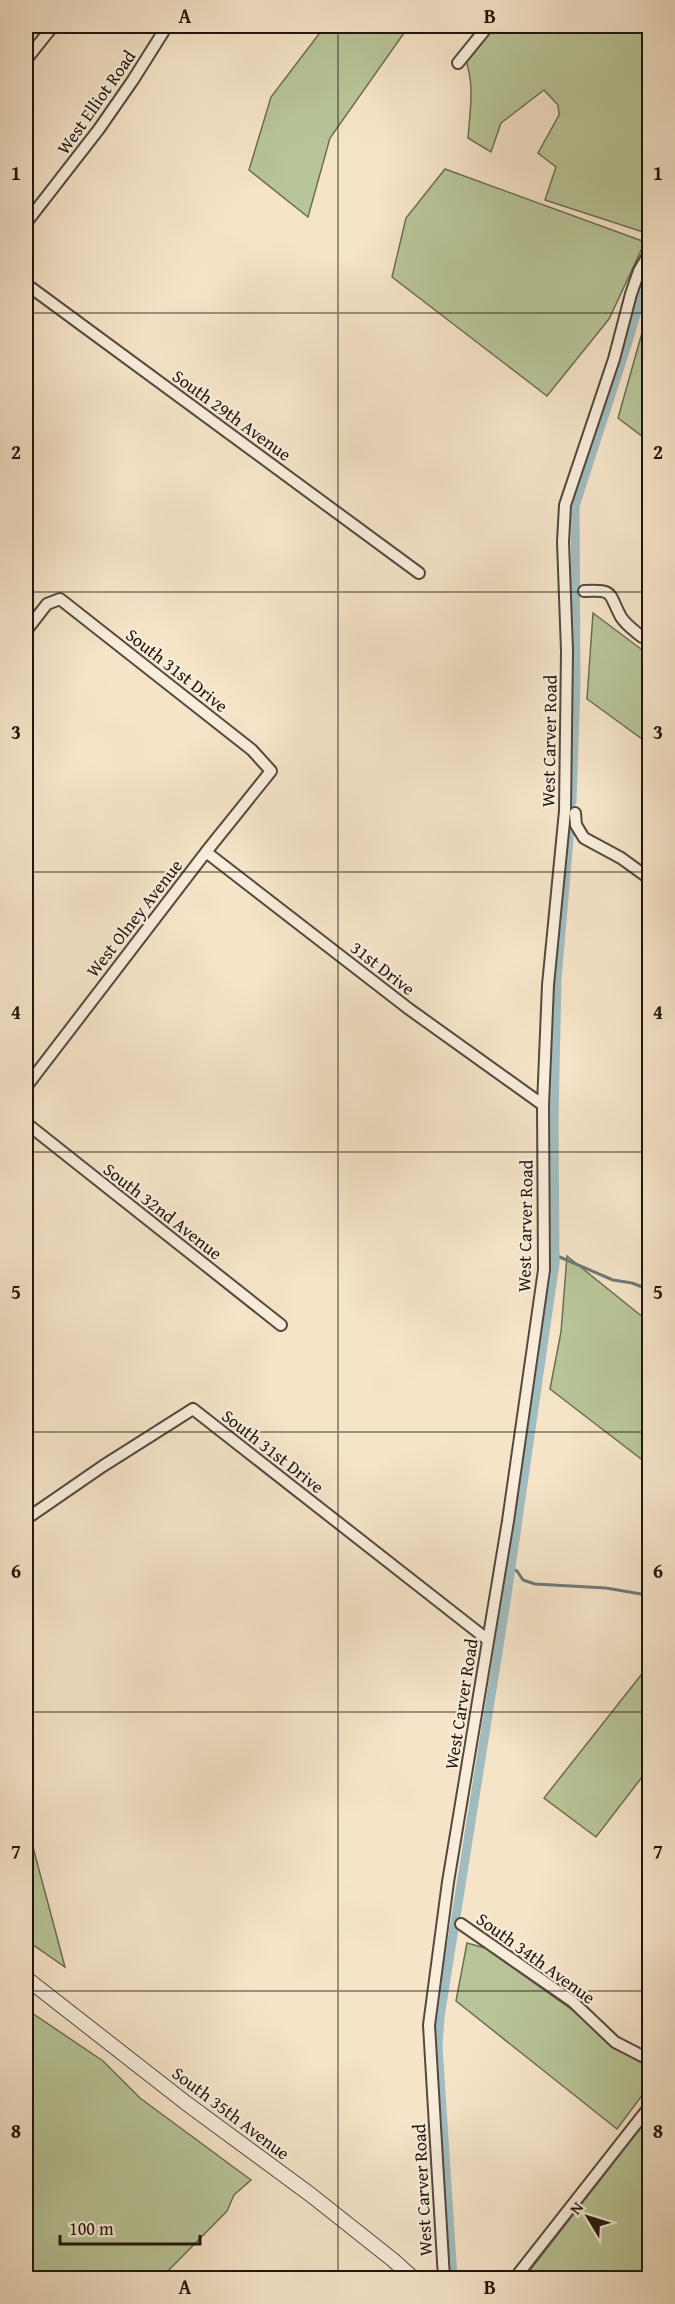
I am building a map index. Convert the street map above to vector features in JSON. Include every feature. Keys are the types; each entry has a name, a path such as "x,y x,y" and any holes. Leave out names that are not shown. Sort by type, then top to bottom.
{"street":[{"path":"26,60 52,26"},
{"name":"West Elliot Road","path":"26,223 99,129 134,80 167,26"},
{"path":"458,63 488,26"},
{"name":"West Carver Road","path":"444,2278 429,2025 448,1882 488,1640 544,1270 543,1105 548,985 565,812 567,651 563,542 565,505 614,359 639,271 650,252"},
{"name":"South 29th Avenue","path":"26,284 419,573"},
{"path":"584,591 602,591 611,594 622,618 642,637"},
{"name":"South 31st Drive","path":"26,631 47,604 60,599 252,750 271,771"},
{"name":"West Olney Avenue","path":"26,1087 271,771"},
{"path":"575,813 576,825 584,838 621,858 650,879"},
{"name":"31st Drive","path":"206,852 410,1009 543,1105"},
{"name":"South 32nd Avenue","path":"26,1123 281,1325"},
{"name":"South 31st Drive","path":"30,1517 103,1466 193,1409 488,1640"},
{"name":"South 34th Avenue","path":"461,1924 572,2001 615,2042 650,2060"},
{"name":"South 35th Avenue","path":"26,1978 186,2103 319,2201 413,2278"},
{"path":"515,2278 650,2106"}],"green space":[{"path":"325,26 409,26 330,138 308,217 249,170 271,97"},
{"path":"492,26 649,26 649,234 545,200 556,167 538,153 559,115 558,105 544,90 501,123 491,152 468,138 471,87 465,58"},
{"path":"445,169 645,242 609,319 547,396 392,277 406,218"},
{"path":"649,308 650,433 647,440 618,418"},
{"path":"593,613 649,655 649,744 587,699"},
{"path":"567,1256 649,1322 649,1465 550,1389 561,1332"},
{"path":"649,1665 649,1768 596,1837 544,1798"},
{"path":"26,1821 65,1967 26,1940"},
{"path":"467,1943 485,1948 575,2012 615,2045 649,2065 649,2086 617,2129 456,2001"},
{"path":"26,2009 103,2061 140,2098 251,2180 234,2195 227,2211 161,2278 26,2278"},
{"path":"649,2117 649,2278 524,2278"}],"waterway":[{"path":"572,802 576,684 575,506 645,284 650,275"},
{"path":"453,2278 438,2046 440,2017 507,1595 555,1263 554,1118 557,979 570,828"},
{"path":"555,1255 613,1280 632,1283 650,1290"},
{"path":"511,1568 517,1571 523,1580 535,1584 606,1588 641,1594 650,1590"}]}
